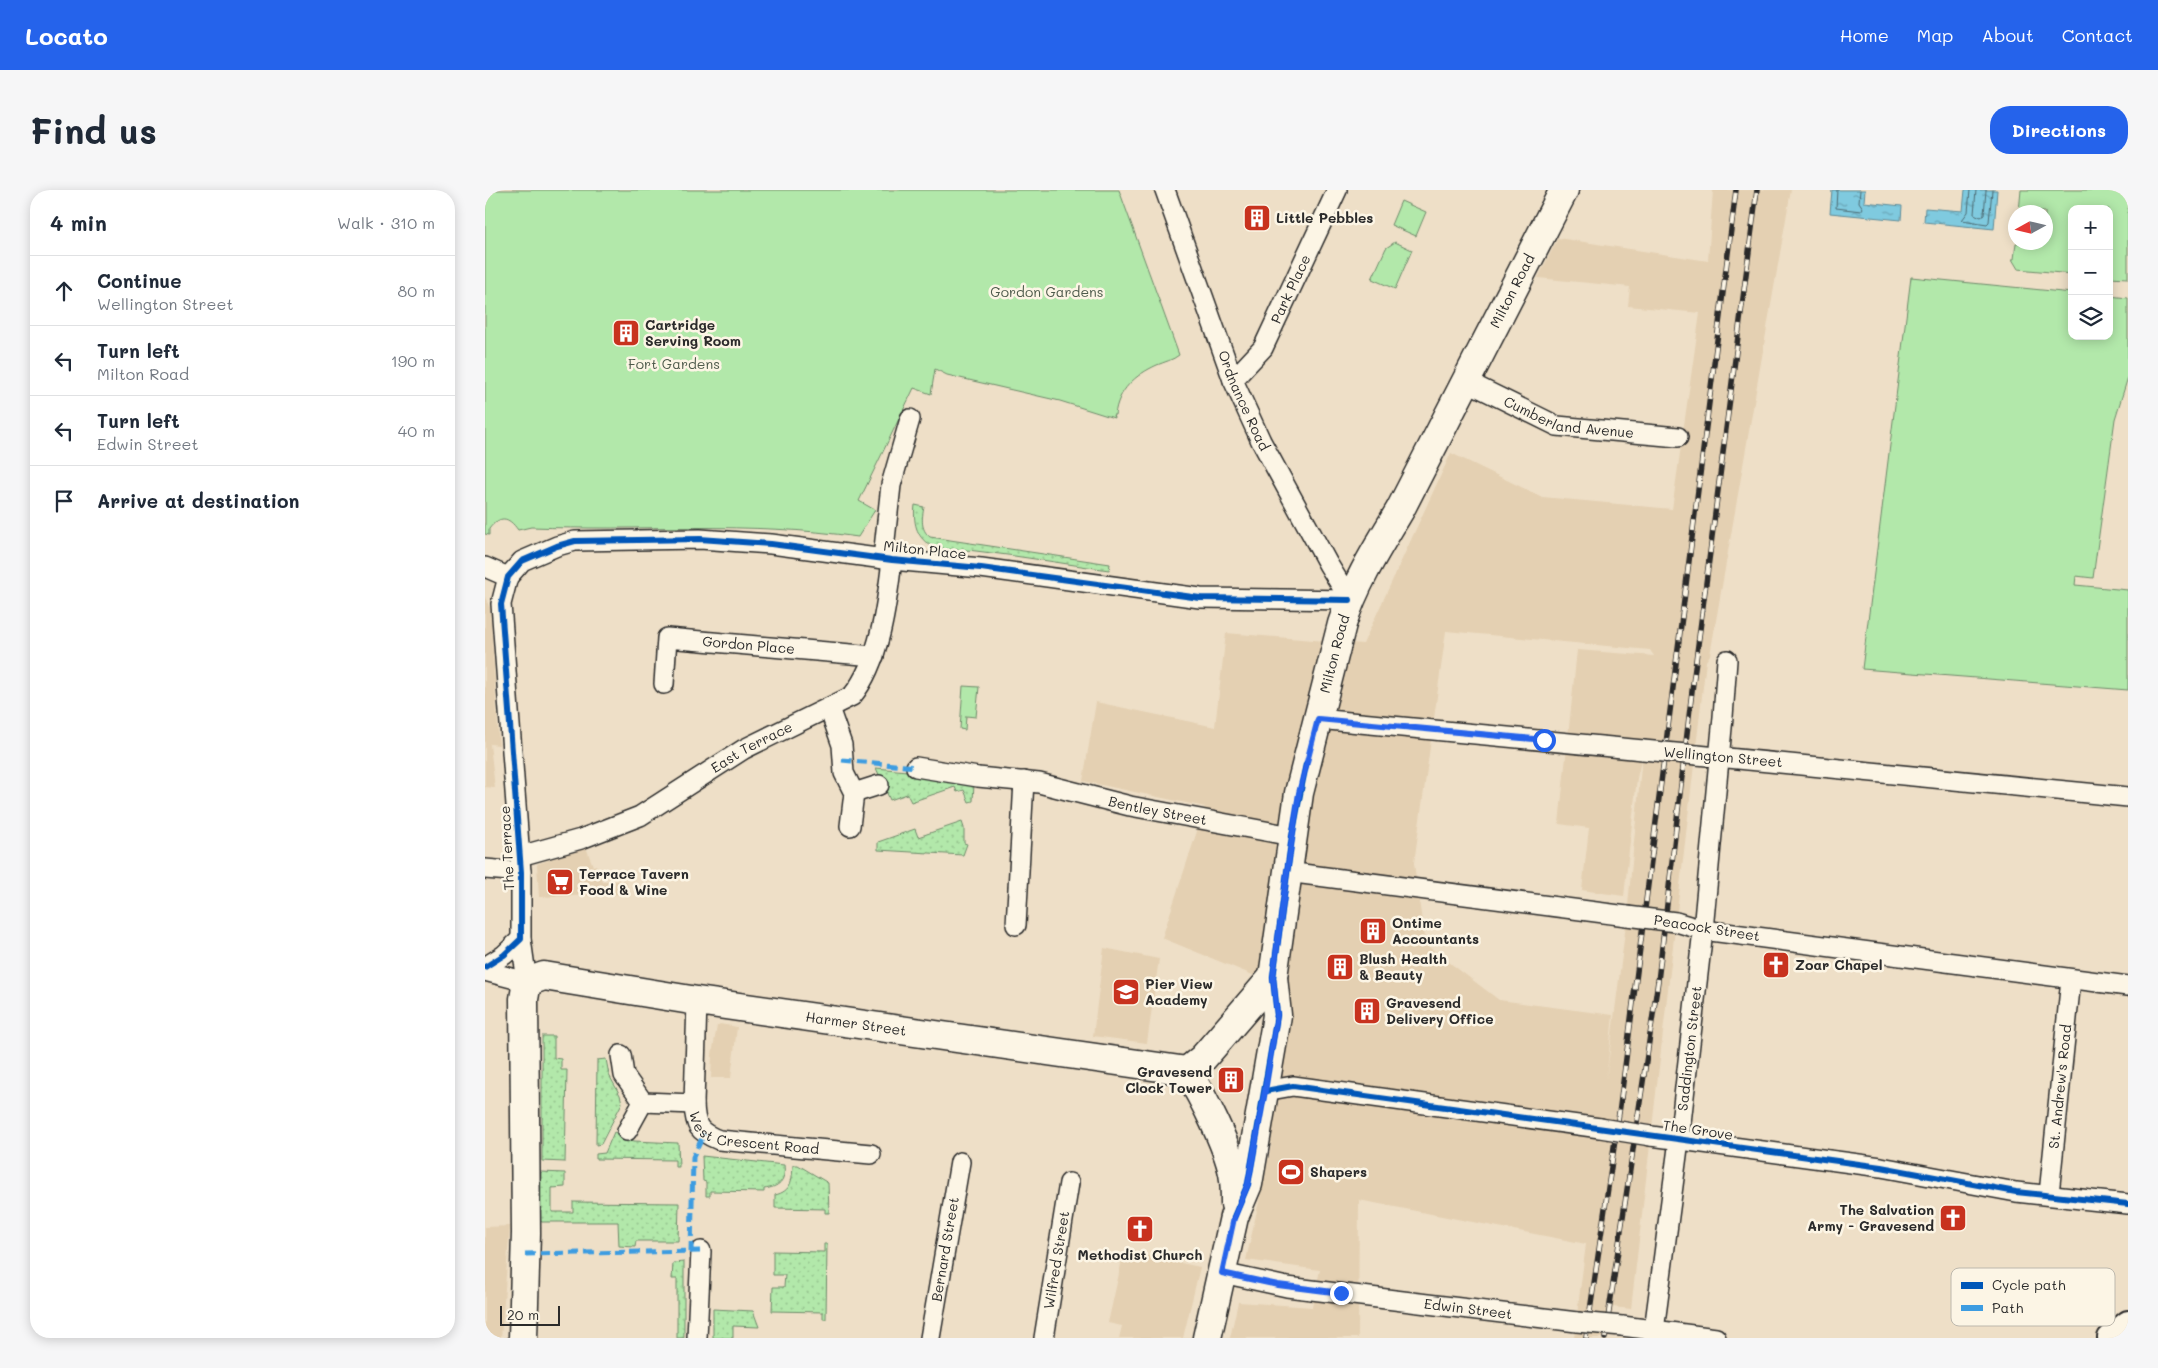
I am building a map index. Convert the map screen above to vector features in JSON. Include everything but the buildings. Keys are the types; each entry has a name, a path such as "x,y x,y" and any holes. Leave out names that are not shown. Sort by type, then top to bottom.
{"main road":[{"name":"Milton Road","path":"1207,1338 1234,1218 1248,1184 1265,1091 1277,1015 1273,977 1299,793 1350,600 1399,510 1564,190"},
{"name":"Harmer Street","path":"527,982 544,976 697,1001 1187,1071"},
{"path":"1234,1218 1234,1181 1228,1156 1198,1089 1187,1071 1203,1058 1273,977"},
{"name":"The Terrace","path":"523,1338 526,1233 524,999 527,982"}],"street":[{"name":"Ordnance Road","path":"1165,190 1233,380 1261,441 1328,564 1350,600"},
{"name":"Park Place","path":"1233,380 1263,348 1337,190"},
{"name":"Cumberland Avenue","path":"1466,381 1557,426 1678,436"},
{"name":"East Terrace","path":"521,864 640,816 744,749 797,721 852,696 861,686 879,639 888,559 891,485 910,419"},
{"name":"Milton Place","path":"507,578 522,562 540,552 575,541 700,539 771,544 888,559 981,568 1200,598 1350,600"},
{"path":"485,567 507,578"},
{"name":"The Terrace","path":"507,578 501,604 521,864 521,939 527,982"},
{"name":"Gordon Place","path":"664,684 667,638 874,656"},
{"name":"Saddington Street","path":"1654,1334 1703,930 1720,757 1727,660"},
{"path":"829,708 842,745 845,773 854,793 850,826"},
{"name":"Wellington Street","path":"1318,719 2128,797"},
{"name":"Bentley Street","path":"916,767 978,777 1024,781 1130,806 1292,836"},
{"path":"1016,925 1024,781"},
{"path":"854,793 879,785"},
{"path":"485,869 521,864"},
{"name":"Peacock Street","path":"1287,872 1676,922 1703,930 2128,986"},
{"path":"485,969 521,939"},
{"path":"485,969 527,982"},
{"name":"St. Andrew's Road","path":"2049,1194 2071,979"},
{"name":"West Crescent Road","path":"697,1001 694,1104 695,1122 704,1134 719,1140 871,1154"},
{"path":"621,1055 625,1075 643,1102"},
{"name":"The Grove","path":"1265,1091 1293,1086 1881,1167 1967,1184 2128,1204"},
{"path":"643,1102 694,1104"},
{"path":"627,1131 643,1102"},
{"name":"Bernard Street","path":"930,1338 960,1162"},
{"name":"Wilfred Street","path":"1044,1338 1069,1183"},
{"path":"697,1338 701,1251"},
{"name":"Edwin Street","path":"1222,1273 1287,1287 1622,1326 1654,1334 1716,1338"},
{"path":"2110,1338 2128,1323"}],"shaded area":[{"path":"1713,190 1791,190 1710,655 1706,661 1631,1309 1613,1307 1609,1338 1574,1338 1586,1244 1359,1200 1358,1338 1230,1338 1238,1302 1312,1307 1320,1270 1246,1260 1271,1147 1280,986 1162,938 1205,807 1083,781 1096,702 1215,727 1226,633 1363,644 1451,453 1542,497 1672,509 1700,313 1628,306 1630,287 1538,278 1558,238 1708,261","holes":["1446,631 1650,650 1654,656 1577,650 1559,824 1589,828 1582,890 1624,896 1637,778 1642,756 1627,916 1606,1081 1613,1015 1499,1000 1425,944 1414,863"]},
{"path":"485,597 490,608 499,745 490,744 495,788 485,787"},
{"name":"Terrace Tavern Food & Wine","path":"586,847 593,866 596,865 602,881 626,881 628,894 539,897 537,864"},
{"name":"Pier View Academy","path":"1104,948 1159,959 1147,1043 1093,1036"},
{"path":"720,1024 737,1027 731,1078 711,1078 712,1054 717,1026"},
{"path":"510,1226 501,1338 485,1338 485,1227"},
{"path":"1124,1251 1200,1267 1183,1338 1119,1338 1122,1326 1108,1323"}],"green space":[{"name":"Fort Gardens","path":"485,190 1119,190 1179,355 1149,369 1129,384 1120,398 1115,415 1113,415 1114,418 1060,401 947,375 935,369 931,394 914,388 859,501 875,510 858,537 777,529 736,528 531,527 518,530 511,522 504,519 500,519 493,524 489,529 489,535 485,534"},
{"path":"2021,190 2128,190 2128,278 2113,277 2113,205 2068,205 2068,274 2018,269 2012,259 2014,259 2015,250 2053,250 2053,205 2020,205"},
{"path":"1401,201 1426,212 1416,236 1391,225"},
{"path":"1395,242 1412,250 1395,289 1372,279 1386,248"},
{"path":"1911,277 2068,293 2068,340 2113,340 2113,296 2128,298 2128,377 2115,419 2093,578 2076,576 2075,585 2128,590 2128,690 1862,669"},
{"path":"915,505 924,507 923,527 930,537 1110,564 1109,570 971,550 934,547 921,538 915,523"},
{"path":"963,686 979,687 976,717 966,716 965,730 960,729"},
{"path":"876,768 968,777 974,784 973,801 969,802 964,790 957,792 955,787 911,802 907,794 890,800"},
{"path":"962,822 964,843 967,844 963,855 878,850 878,842 915,829 918,837"},
{"path":"542,1036 554,1036 554,1058 561,1059 561,1070 567,1070 565,1162 542,1161"},
{"path":"606,1059 609,1075 620,1095 622,1103 601,1144 596,1145 597,1060"},
{"path":"614,1132 634,1141 678,1143 679,1167 675,1167 675,1160 596,1159 596,1154 605,1153"},
{"path":"702,1156 784,1165 783,1179 774,1187 764,1189 764,1192 710,1191 710,1196 706,1196"},
{"path":"793,1165 798,1165 828,1183 829,1213 825,1213 825,1209 775,1208 775,1195 788,1188"},
{"path":"541,1172 565,1173 565,1187 552,1188 552,1212 573,1212 573,1202 679,1203 678,1241 636,1241 635,1247 619,1246 618,1222 540,1221"},
{"path":"824,1244 827,1244 826,1319 823,1319 823,1312 772,1311 773,1287 784,1287 785,1275 773,1275 773,1251 824,1252"},
{"path":"684,1262 684,1338 677,1338 677,1279 672,1279 673,1263"},
{"path":"713,1309 753,1311 759,1327 733,1326 733,1338 713,1338"}],"water":[{"path":"1832,190 1865,190 1864,202 1902,206 1901,220 1830,213"},
{"path":"1965,190 1997,190 1994,229 1924,222 1925,208 1963,211"}],"railway":[{"path":"1586,1338 1620,1106 1736,190"},
{"path":"1605,1338 1658,981 1692,691 1757,190"}],"marked path":[{"path":"842,760 916,767"},
{"path":"691,1252 693,1157 704,1134"},
{"path":"525,1254 701,1251"}],"cycle path":[{"path":"485,967 504,955 521,939 521,872 501,604 508,577 522,561 557,546 575,541 700,539 771,544 892,560 981,568 1200,598 1350,600"},
{"path":"1234,1217 1248,1184 1275,1028 1277,1015 1273,977 1292,836 1306,764"},
{"path":"1265,1091 1293,1086 1881,1167 2016,1192 2128,1204"}],"place":[{"name":"Little Pebbles","path":"1257,218"},
{"name":"Cartridge Serving Room","path":"626,333"},
{"name":"Terrace Tavern Food & Wine","path":"560,882"},
{"name":"Ontime Accountants","path":"1373,931"},
{"name":"Zoar Chapel","path":"1776,965"},
{"name":"Blush Health & Beauty","path":"1340,967"},
{"name":"Pier View Academy","path":"1126,992"},
{"name":"Gravesend Delivery Office","path":"1367,1011"},
{"name":"Gravesend Clock Tower","path":"1231,1080"},
{"name":"Shapers","path":"1291,1172"},
{"name":"The Salvation Army - Gravesend","path":"1953,1218"},
{"name":"Methodist Church","path":"1140,1229"}],"route":[{"path":"1341,1293 1278,1285 1222,1273 1234,1218 1248,1184 1265,1091 1277,1015 1273,977 1292,836 1299,793 1318,719 1544,740"}],"park label":[{"name":"Gordon Gardens","path":"1047,292"}]}
